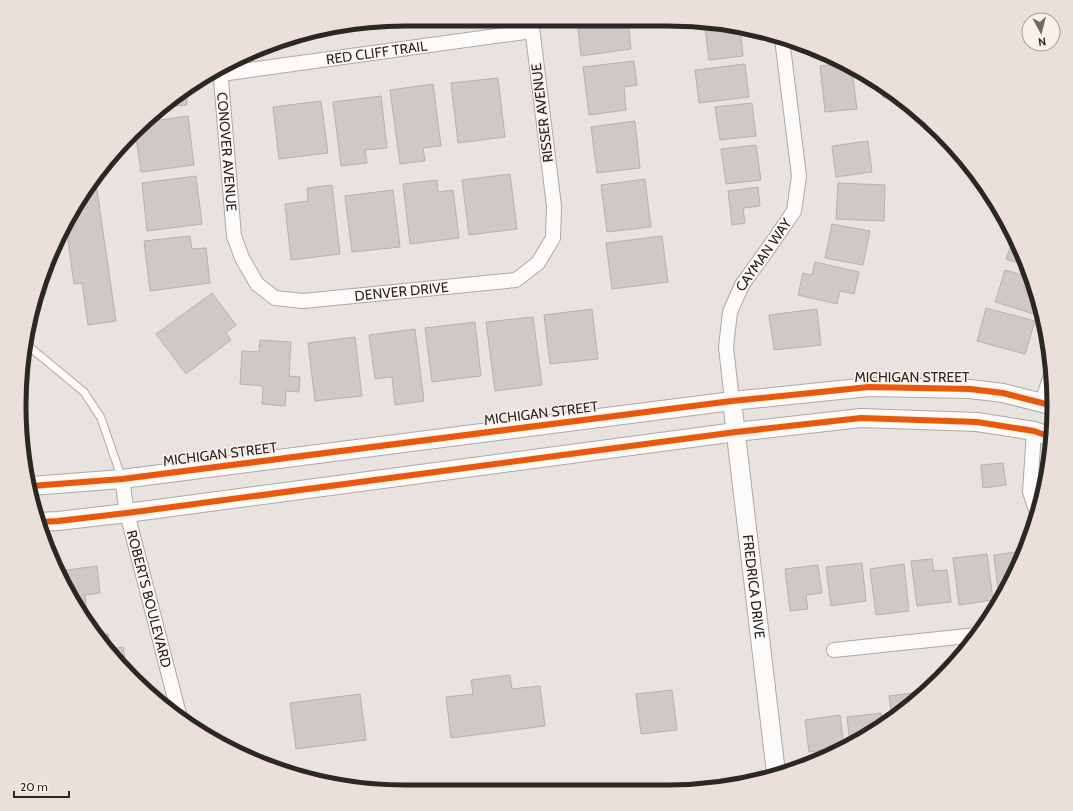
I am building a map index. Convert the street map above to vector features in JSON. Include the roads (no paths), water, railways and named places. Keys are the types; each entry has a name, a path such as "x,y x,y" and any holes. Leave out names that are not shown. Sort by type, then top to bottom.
{"street":[{"name":"RED CLIFF TRAIL","path":"232,68 525,26"},
{"name":"RISSER AVENUE","path":"532,26 554,206"},
{"name":"CAYMAN WAY","path":"732,401 726,347 730,312 742,285 794,211 799,176 783,44"},
{"name":"CONOVER AVENUE","path":"221,74 234,236"},
{"name":"DENVER DRIVE","path":"234,236 242,258 257,284 275,298 303,301 516,280 538,263 553,238 554,206"},
{"name":"MICHIGAN STREET","path":"34,486 122,479 732,401 869,387 970,389 1003,392 1047,404"},
{"name":"FREDRICA DRIVE","path":"732,401 776,769"},
{"path":"44,522 127,513 736,432 861,418 977,422 1043,434 1030,492 1034,504"},
{"name":"ROBERTS BOULEVARD","path":"122,479 127,513 178,710"},
{"path":"834,650 970,636"}],"lane":[{"path":"30,348 84,392 101,418 122,479"}]}
